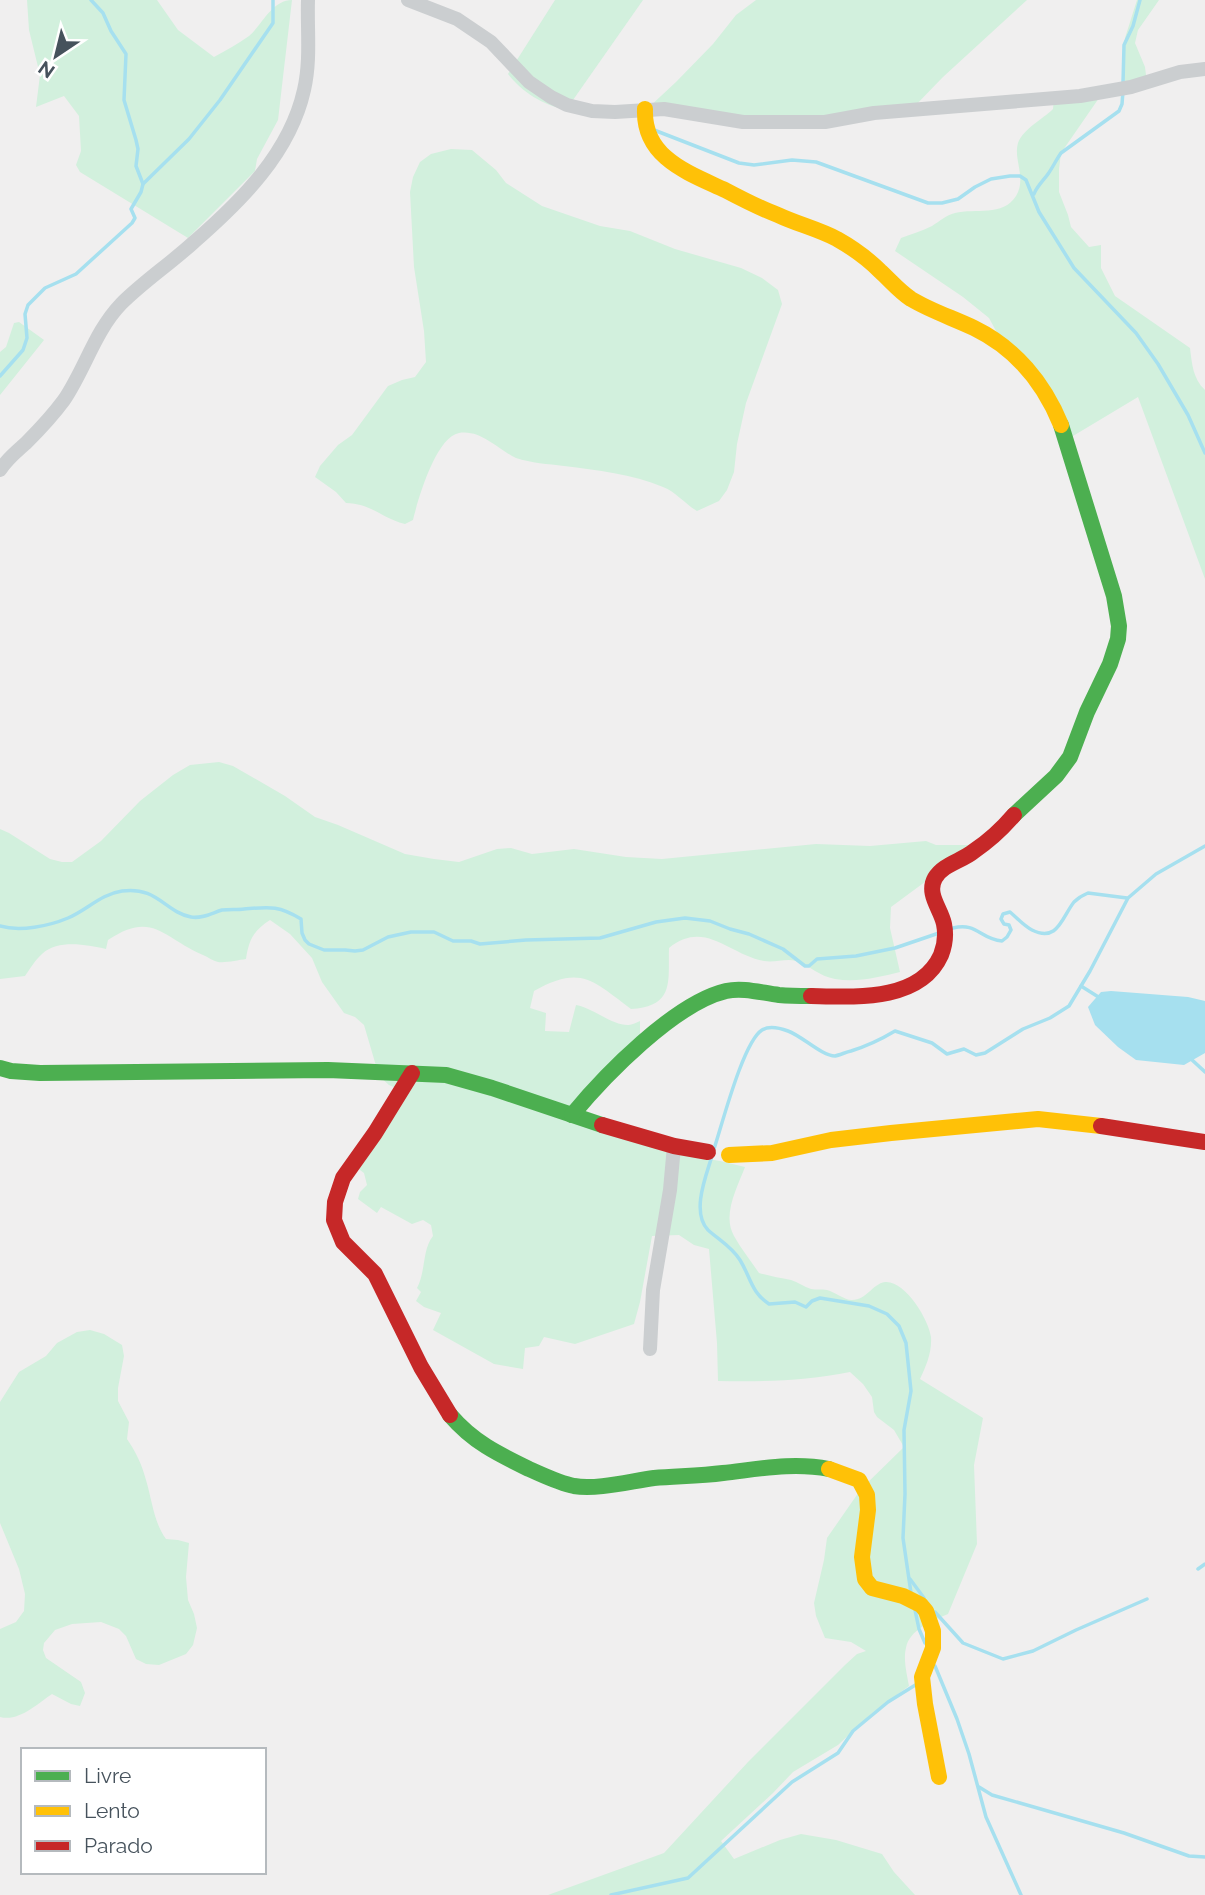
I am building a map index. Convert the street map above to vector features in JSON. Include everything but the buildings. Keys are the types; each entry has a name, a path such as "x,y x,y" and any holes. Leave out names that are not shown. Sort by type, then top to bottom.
{"street":[{"path":"2,465 63,402 111,316 146,280 195,242 231,208 252,187 280,148 304,90 309,60 308,0"},
{"path":"408,0 457,19 491,42 529,82 551,97 567,105 592,111 664,108 743,122 825,122 874,113 1080,96 1124,88 1193,69 1205,69"},
{"path":"572,1115 601,1082 664,1025 713,995 735,990 781,995 886,994 917,983 931,972 941,956 946,938 944,921 933,895 933,884 938,874 951,864 966,858 997,833 1068,762 1083,718 1110,665 1119,626 1101,553 1070,449 1051,400 1008,348 915,301 862,255 838,240 691,175 673,164 659,150 646,127 645,109"},
{"path":"0,1068 40,1073 289,1070 434,1073 461,1078 674,1146 729,1154 772,1153 831,1140 1038,1119 1205,1142"},
{"path":"412,1073 343,1178 335,1202 334,1220 343,1242 375,1274 421,1367 451,1417 478,1442 495,1453 545,1476 575,1486 719,1474 784,1465 815,1466 835,1470 859,1480 867,1495 868,1510 862,1557 867,1584 914,1601 926,1611 933,1631 933,1647 922,1677 939,1777"},
{"path":"650,1349 653,1290 670,1190 674,1146"}],"green space":[{"path":"27,0 157,0 178,30 214,57 249,36 279,4 292,0 278,120 257,159 255,171 188,238 80,172 76,165 81,151 79,116 64,96 36,107 40,75 29,30"},
{"path":"555,0 643,0 566,110 534,97 508,74"},
{"path":"756,0 1027,0 912,109 808,125 647,109 713,44 736,15"},
{"path":"1137,0 1159,0 1138,30 1135,43 1145,67 1147,83 1121,91 1125,38"},
{"path":"1054,98 1099,98 1061,153 1059,192 1071,227 1089,247 1101,245 1101,268 1115,296 1190,348 1192,365 1205,390 1205,579 1138,397 1063,442 1056,420 1002,342 989,318 895,251 901,238 932,226 949,215 996,209 1010,203 1016,196 1020,182 1018,143 1029,129 1053,109"},
{"path":"451,149 472,150 496,170 506,183 542,206 600,226 630,231 675,249 741,268 762,278 778,290 782,304 746,403 734,472 719,501 697,511 663,487 614,473 522,460 482,437 467,433 451,437 443,445 429,470 413,520 405,524 363,506 346,503 315,477 320,466 338,445 352,435 388,386 415,377 426,362 414,267 410,192 420,162 431,154"},
{"path":"19,322 44,340 0,395 0,352 6,347 14,323"},
{"path":"219,762 233,766 315,817 405,854 459,862 497,849 511,848 532,854 574,849 662,859 816,844 870,846 926,841 936,845 975,845 891,907 890,928 900,972 860,980 835,979 796,961 764,961 751,958 717,941 694,937 669,948 666,990 655,1003 631,1009 596,984 575,978 550,983 534,991 530,1008 546,1013 545,1031 569,1032 576,1005 623,1025 640,1021 640,1042 571,1107 661,1151 745,1167 730,1210 731,1228 759,1273 791,1280 811,1289 827,1290 852,1300 862,1297 880,1283 893,1283 900,1287 915,1302 931,1337 930,1354 920,1379 983,1418 974,1465 977,1544 948,1614 922,1626 908,1642 905,1657 909,1686 871,1714 838,1745 793,1772 721,1841 734,1859 801,1834 836,1840 882,1854 915,1895 548,1895 664,1853 748,1762 845,1665 857,1654 866,1651 851,1642 825,1638 814,1603 827,1538 861,1489 904,1447 894,1430 877,1417 872,1397 850,1372 784,1380 718,1381 709,1249 694,1245 679,1235 652,1236 634,1324 575,1344 544,1337 539,1346 525,1348 523,1369 494,1364 433,1330 441,1313 416,1301 421,1292 417,1288 427,1248 433,1236 431,1225 423,1220 412,1224 381,1207 377,1213 358,1199 360,1192 367,1185 364,1173 352,1164 398,1089 379,1076 364,1025 355,1017 344,1013 322,982 312,958 290,934 270,920 253,936 246,959 216,961 157,930 136,927 108,940 106,949 73,944 56,946 39,956 25,976 0,979 0,829 50,859 72,862 101,841 140,801 173,775 190,765"},
{"path":"90,1330 104,1334 122,1345 124,1356 118,1401 129,1422 127,1439 143,1469 162,1533 166,1539 189,1543 186,1577 188,1600 197,1628 193,1645 186,1654 159,1665 146,1664 136,1659 126,1636 119,1629 101,1622 72,1624 55,1630 44,1643 43,1650 46,1658 81,1682 85,1693 80,1706 52,1694 21,1715 0,1717 0,1629 16,1622 24,1611 25,1594 19,1569 0,1523 0,1402 19,1372 46,1356 57,1343 77,1332"}],"water":[{"path":"1101,992 1188,997 1205,1001 1205,1053 1184,1065 1136,1060 1095,1025 1088,1007"}],"waterway":[{"path":"0,376 23,350 27,338 25,314 28,305 45,288 76,274 135,218 131,209 143,184 136,166 136,140 124,100 126,54 103,13 91,0"},
{"path":"143,184 189,139 220,100 273,23 273,0"},
{"path":"1123,83 1124,45 1133,26 1140,0"},
{"path":"1034,194 1061,153 1119,111 1123,91"},
{"path":"654,130 739,163 754,165 792,160 816,162 928,203 958,199 991,179 1020,176 1026,180 1039,212 1074,268 1136,333 1158,364 1188,415 1205,453"},
{"path":"714,1149 748,1050 765,1028 785,1030 824,1053 835,1056 868,1045 895,1031 932,1043 947,1054 964,1049 976,1055 985,1053 1023,1029 1050,1018 1069,1006 1128,898 1156,874 1205,846"},
{"path":"0,926 25,928 52,923 75,915 107,895 134,890 144,892 191,917 222,910 279,909 301,919 305,940 324,950 363,950 388,937 411,932 434,932 453,941 480,944 600,938 656,922 685,918 710,921 749,934 783,949 805,966 809,966 817,959 856,956 895,948 939,933"},
{"path":"953,928 968,927 1002,941 1011,930 1001,919 1003,914 1010,912 1032,930 1048,933 1054,931 1074,902 1088,893 1127,898"},
{"path":"1081,986 1100,998"},
{"path":"1191,1059 1205,1072"},
{"path":"712,1156 701,1194 703,1222 708,1230 736,1255 755,1290 763,1299 769,1304 795,1302 806,1307 820,1298 869,1306 887,1314 899,1326 906,1343 911,1391 904,1430 903,1538 911,1593"},
{"path":"1198,1569 1205,1564"},
{"path":"910,1579 924,1598"},
{"path":"935,1612 963,1643 1003,1659 1033,1651 1147,1599"},
{"path":"915,1610 925,1643"},
{"path":"935,1666 969,1754 986,1817 1021,1895"},
{"path":"611,1895 688,1878 792,1782 838,1753 853,1731 888,1702 917,1684"},
{"path":"979,1787 992,1795 1124,1833 1189,1856 1205,1857"}],"traffic: fast":[{"path":"1014,815 1056,776 1070,757 1118,639 1119,626 1114,596 1061,425"},
{"path":"572,1115 642,1042 706,998 739,990 811,996"},
{"path":"0,1068 40,1073 328,1070 446,1075 602,1125"},
{"path":"450,1415 468,1433 496,1452 545,1476 574,1486 603,1486 654,1478 776,1467 829,1469"}],"traffic: slow":[{"path":"645,109 646,126 652,140 660,152 683,170 757,206 837,239 875,266 911,299 989,336 1015,356 1037,381 1061,425"},
{"path":"729,1155 772,1153 831,1140 891,1133 1038,1119 1101,1126"},
{"path":"829,1469 859,1480 867,1495 868,1510 862,1557 865,1579 872,1588 903,1596 921,1605 926,1611 933,1631 933,1648 922,1677 939,1777"}],"traffic: jam":[{"path":"811,996 846,997 884,993 902,989 931,970 941,955 945,936 945,928 933,896 935,878 943,869 985,843 1014,815"},
{"path":"412,1073 343,1178 335,1202 334,1220 343,1242 375,1274 421,1367 450,1415"},
{"path":"602,1125 674,1146 708,1152"},
{"path":"1101,1126 1205,1142"}]}
